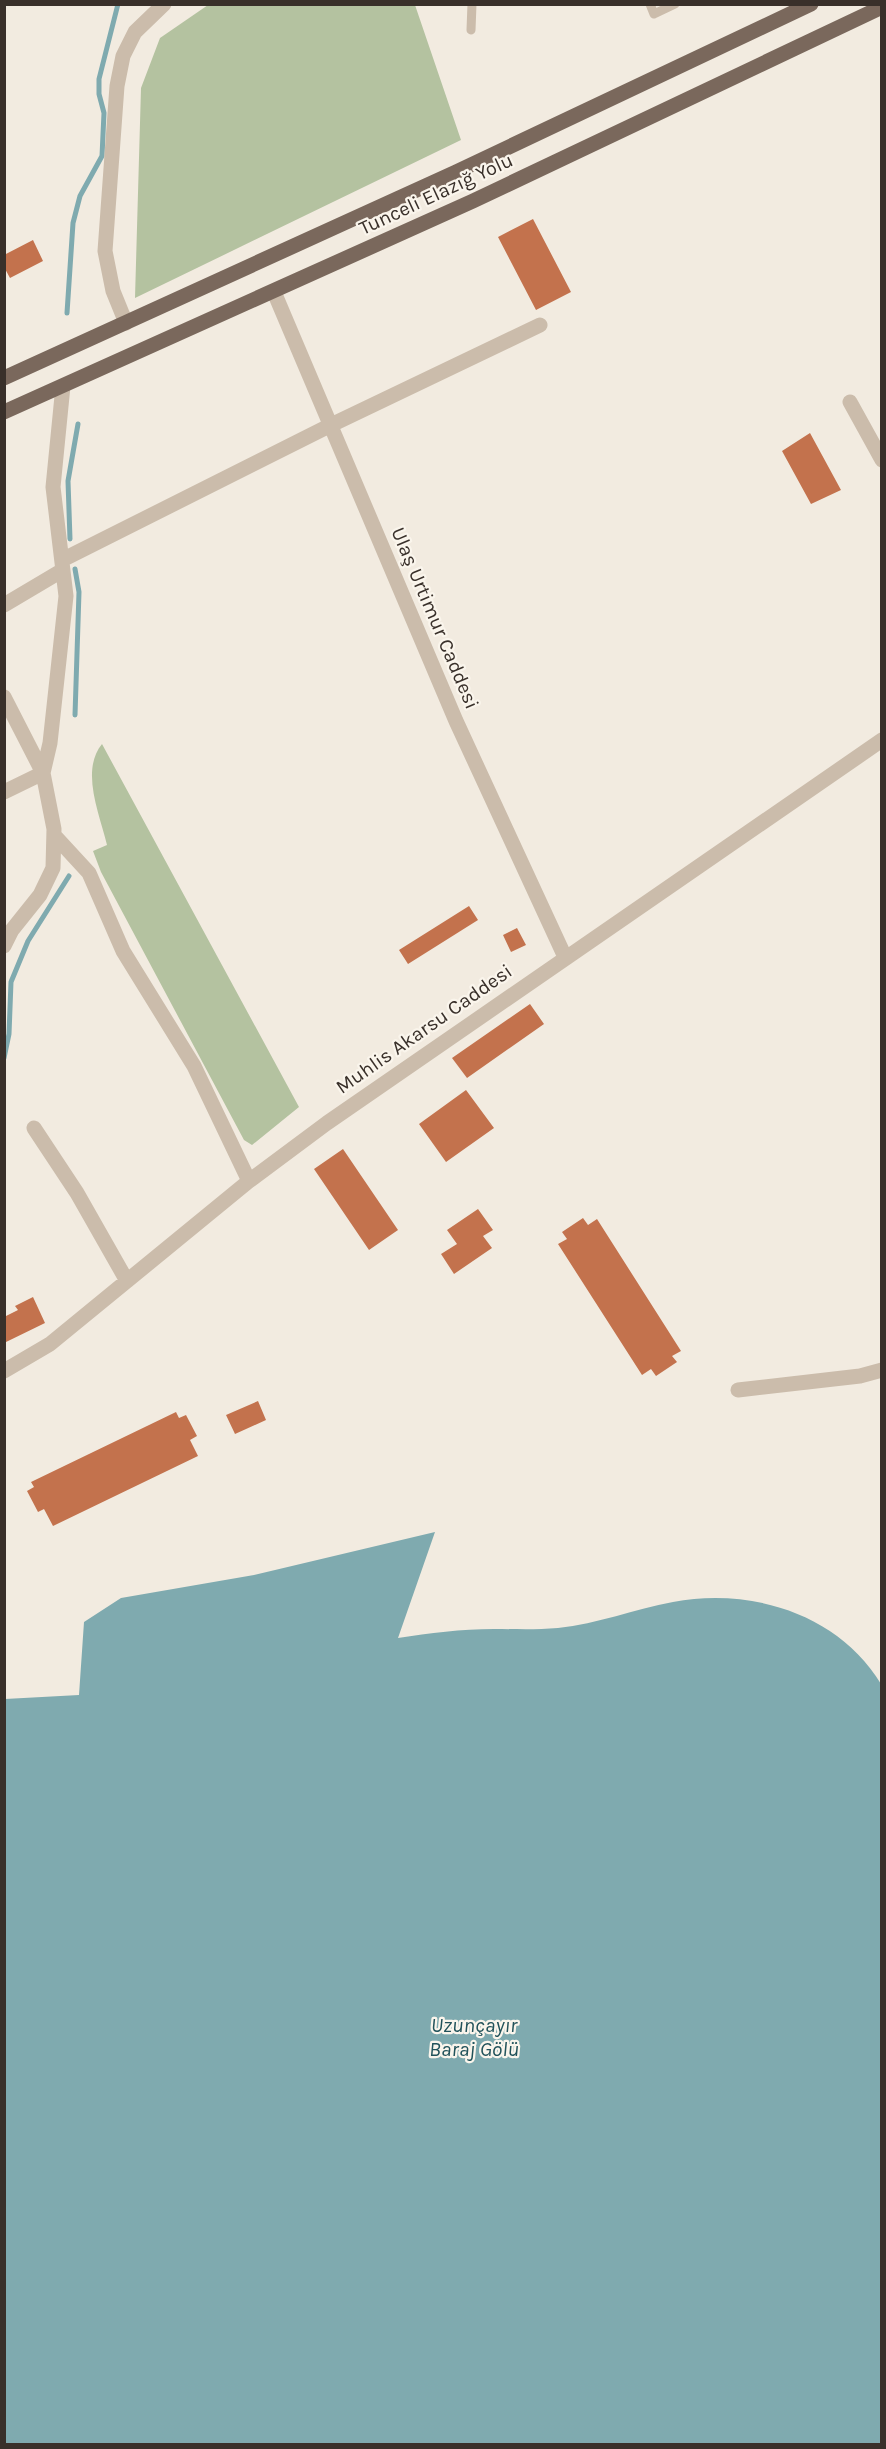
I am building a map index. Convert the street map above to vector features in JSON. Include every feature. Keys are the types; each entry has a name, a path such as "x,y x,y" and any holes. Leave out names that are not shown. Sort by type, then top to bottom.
{"main road":[{"name":"Tunceli Elazığ Yolu","path":"4,378 446,177 811,4"},
{"name":"Tunceli Elazığ Yolu","path":"4,412 483,196 882,7"}],"street":[{"path":"126,323 113,291 105,251 117,86 123,56 135,32 164,4"},
{"name":"Ulaş Urtimur Caddesi","path":"274,292 456,721 565,957"},
{"path":"4,605 62,565 329,426 540,325"},
{"path":"4,792 42,773 50,743 66,596 53,487 63,386"},
{"path":"850,402 882,460"},
{"path":"4,697 42,773 54,835 53,867 40,895 12,930 4,946"},
{"name":"Muhlis Akarsu Caddesi","path":"4,1371 50,1344 249,1181 336,1116 882,740"},
{"path":"54,835 89,873 123,951 194,1066 249,1181"},
{"path":"34,1128 77,1193 127,1281"},
{"path":"738,1390 860,1376 882,1370"}],"lane":[{"path":"471,30 472,4"},
{"path":"650,4 654,14 675,4"}],"green space":[{"path":"208,5 415,5 461,140 135,298 141,88 160,38"},
{"path":"102,744 299,1107 252,1145 244,1140 101,872 93,851 107,845 92,780 96,755"}],"water":[{"name":"Uzunçayır Baraj Gölü","path":"435,1532 398,1638 470,1630 558,1628 673,1602 703,1598 732,1599 762,1603 790,1611 817,1623 842,1640 863,1660 881,1684 881,2444 5,2444 5,1699 79,1695 84,1622 121,1598 254,1575"}],"building":[{"path":"533,219 571,292 536,310 498,237"},
{"path":"33,240 43,261 10,278 4,267 4,255"},
{"path":"810,433 841,490 811,504 782,451"},
{"path":"469,906 478,920 408,964 399,950"},
{"path":"517,928 526,945 511,952 503,935"},
{"path":"530,1004 544,1024 467,1078 452,1058"},
{"path":"466,1090 494,1128 446,1162 419,1124"},
{"path":"343,1149 398,1230 369,1250 314,1169"},
{"path":"478,1209 493,1230 483,1236 492,1248 454,1274 441,1254 457,1244 447,1230"},
{"path":"583,1218 588,1225 597,1219 681,1351 672,1356 677,1362 656,1376 651,1369 642,1375 558,1244 567,1239 562,1232"},
{"path":"33,1297 45,1323 4,1343 4,1317 18,1310 15,1306"},
{"path":"258,1401 266,1420 235,1434 226,1415"},
{"path":"176,1412 179,1418 186,1415 197,1436 190,1440 198,1456 53,1526 44,1509 38,1512 27,1491 34,1487 31,1482"}],"waterway":[{"path":"67,313 73,223 80,196 102,156 104,113 99,94 99,79 118,4"},
{"path":"70,539 68,481 78,424"},
{"path":"75,569 79,592 75,715"},
{"path":"4,1058 9,1034 11,982 28,941 69,876"}]}
